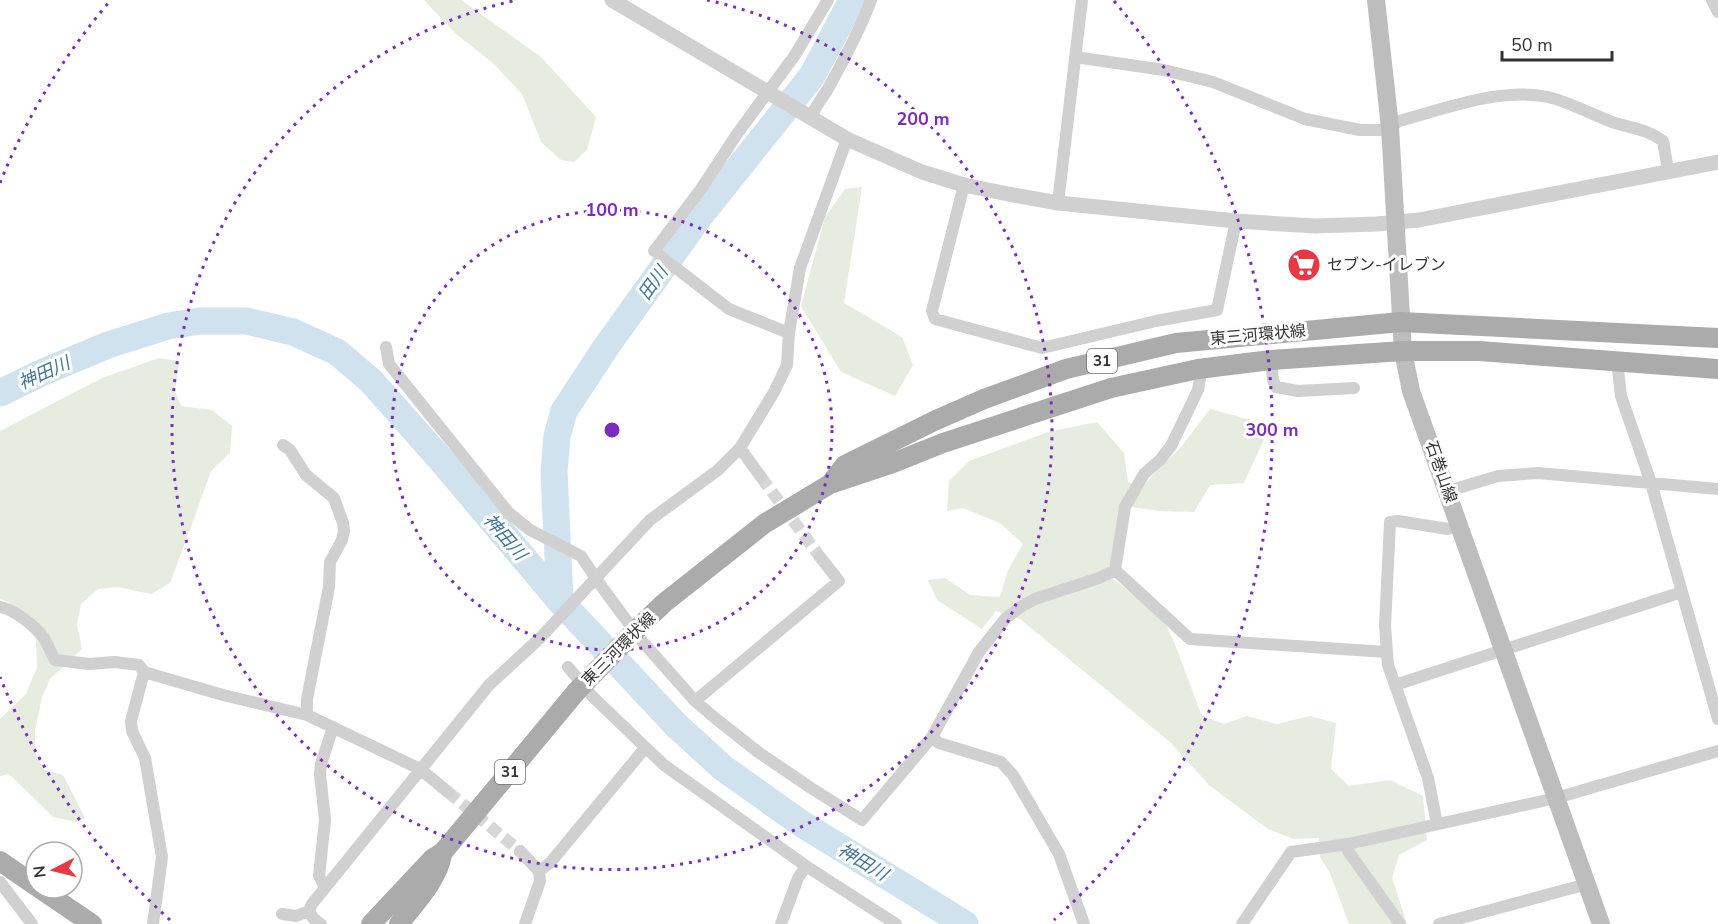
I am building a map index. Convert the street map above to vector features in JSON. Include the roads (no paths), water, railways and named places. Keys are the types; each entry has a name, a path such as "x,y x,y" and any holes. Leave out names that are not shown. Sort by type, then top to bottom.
{"main road":[{"name":"石巻山線","path":"1376,0 1390,127 1403,351 1412,391 1601,924"},
{"name":"東三河環状線","path":"830,484 845,465 984,399 1066,369 1176,343 1401,322 1718,339"},
{"name":"東三河環状線","path":"371,924 432,859 443,852 576,692 664,603 764,524 830,484 943,443 1111,388 1198,369 1270,360 1403,351 1479,351 1718,369"},
{"name":"東三河環状線","path":"399,924 440,868 443,852"},
{"path":"0,861 24,878"},
{"path":"56,900 92,924"}],"street":[{"path":"612,0 847,140 922,172 964,185 1058,203 1236,221 1315,226 1397,222 1478,209 1718,162"},
{"path":"789,333 729,309 656,253 772,95 828,0"},
{"path":"807,115 828,89 840,68 871,0"},
{"path":"1058,203 1082,0"},
{"path":"1712,0 1718,12"},
{"path":"1075,57 1164,70 1213,82 1305,119 1360,130 1380,130 1399,121 1498,96 1548,97 1614,123 1653,133 1663,141 1668,170"},
{"path":"282,914 296,916 309,911 325,887 489,685 540,638 650,520 718,470 740,448 774,392 787,365 789,333 800,268 847,140"},
{"path":"964,185 932,311 935,319 1042,348 1156,321 1218,310 1236,221"},
{"path":"386,347 389,364 509,513 530,530 581,556 641,640 695,701 758,752 862,820 932,737 979,652 1006,618 1035,598 1098,578 1115,570"},
{"path":"1270,360 1276,387 1298,391 1354,388"},
{"path":"1617,361 1620,396 1651,483 1718,719"},
{"path":"1115,570 1125,507 1144,474 1171,446 1198,390 1200,380 1198,369"},
{"path":"283,445 290,450 306,475 334,498 344,531 342,540 330,562 328,587 306,715"},
{"path":"740,448 761,477"},
{"path":"1448,491 1498,476 1538,473 1718,489"},
{"path":"1437,824 1428,778 1388,665 1385,626 1390,522 1398,521 1448,530 1459,526"},
{"path":"695,701 839,581 820,557"},
{"path":"1115,570 1190,639 1386,652"},
{"path":"1395,685 1682,592"},
{"path":"0,607 7,608 43,637 55,660 90,664 114,662 139,665 144,672 223,695 306,715 420,769 448,792"},
{"path":"568,667 593,697 664,765 806,866 896,924"},
{"path":"144,672 131,720 132,731 145,758 162,857 153,924"},
{"path":"325,887 319,876 325,820 320,774 333,727"},
{"path":"932,737 939,742 1001,762 1013,775 1059,854 1084,924"},
{"path":"539,871 550,863 645,748"},
{"path":"1242,924 1291,852 1348,844 1556,798 1718,751"},
{"path":"1348,844 1348,851 1400,924"},
{"path":"519,851 539,871 540,881 525,924"},
{"path":"781,924 798,878 806,866"},
{"path":"0,882 32,924"},
{"path":"1439,924 1587,884"},
{"path":"309,911 313,918 321,924"}],"waterway":[{"name":"田川","path":"560,601 554,472 557,436 564,411 606,347 700,216 812,76 852,0"},
{"name":"神田川","path":"0,393 108,345 168,326 200,321 246,321 293,332 337,352 371,381 560,601 676,725 723,768 802,824 965,924"}],"tunnel":[{"path":"761,477 820,557"},
{"path":"448,792 520,851"}],"place":[{"name":"セブン-イレブン","path":"1304,265"}]}
